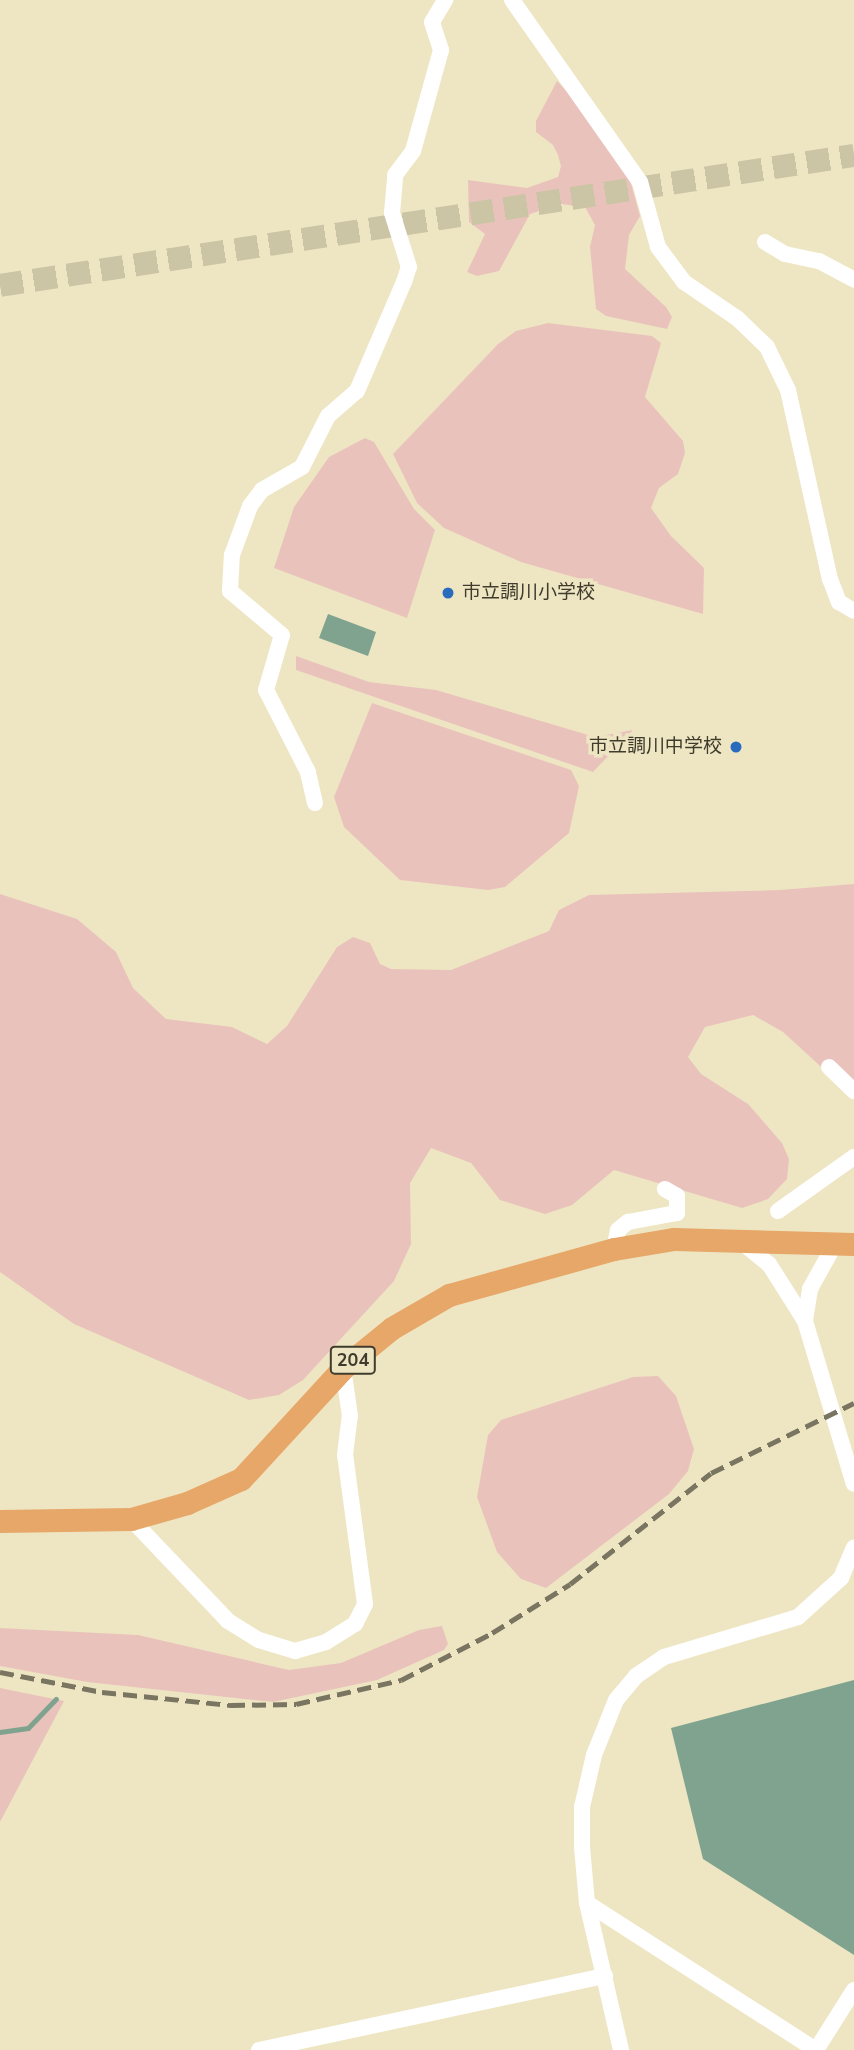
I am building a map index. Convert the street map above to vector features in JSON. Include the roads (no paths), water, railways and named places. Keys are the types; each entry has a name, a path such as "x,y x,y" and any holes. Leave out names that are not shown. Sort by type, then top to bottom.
{"highway":[{"name":"204","path":"0,1521 131,1519 187,1503 241,1479 343,1368 392,1328 449,1295 614,1249 674,1239 737,1238 845,1244"}],"street":[{"path":"315,803 308,772 266,690 282,635 230,591 232,555 250,506 262,490 302,467 328,416 357,391 410,267 392,213 395,175 413,151 441,50 432,22 445,0"},
{"path":"513,0 640,182 658,247 684,282 738,319 767,347 788,390 830,579 839,602 854,611"},
{"path":"765,242 785,254 819,261 854,280"},
{"path":"829,1067 854,1091"},
{"path":"778,1211 854,1157"},
{"path":"614,1249 618,1230 628,1222 677,1213 677,1195 665,1189"},
{"path":"737,1238 769,1264 805,1321 854,1484"},
{"path":"805,1321 810,1289 845,1244"},
{"path":"131,1519 228,1621 259,1640 295,1651 326,1642 355,1624 365,1604 345,1455 350,1416 343,1368"},
{"path":"621,2050 586,1903 582,1807 594,1755 616,1700 636,1676 664,1657 798,1617 841,1578 854,1548"},
{"path":"586,1903 816,2050 854,1990"},
{"path":"259,2050 605,1976"}],"waterway":[{"path":"0,1732 28,1728 56,1699"}],"tunnel":[{"path":"0,285 854,155"}],"railway":[{"path":"0,1672 102,1692 231,1705 296,1704 401,1680 492,1633 570,1584 711,1473 854,1403"}],"place":[{"name":"市立調川小学校","path":"448,593"},
{"name":"市立調川中学校","path":"736,747"}]}
